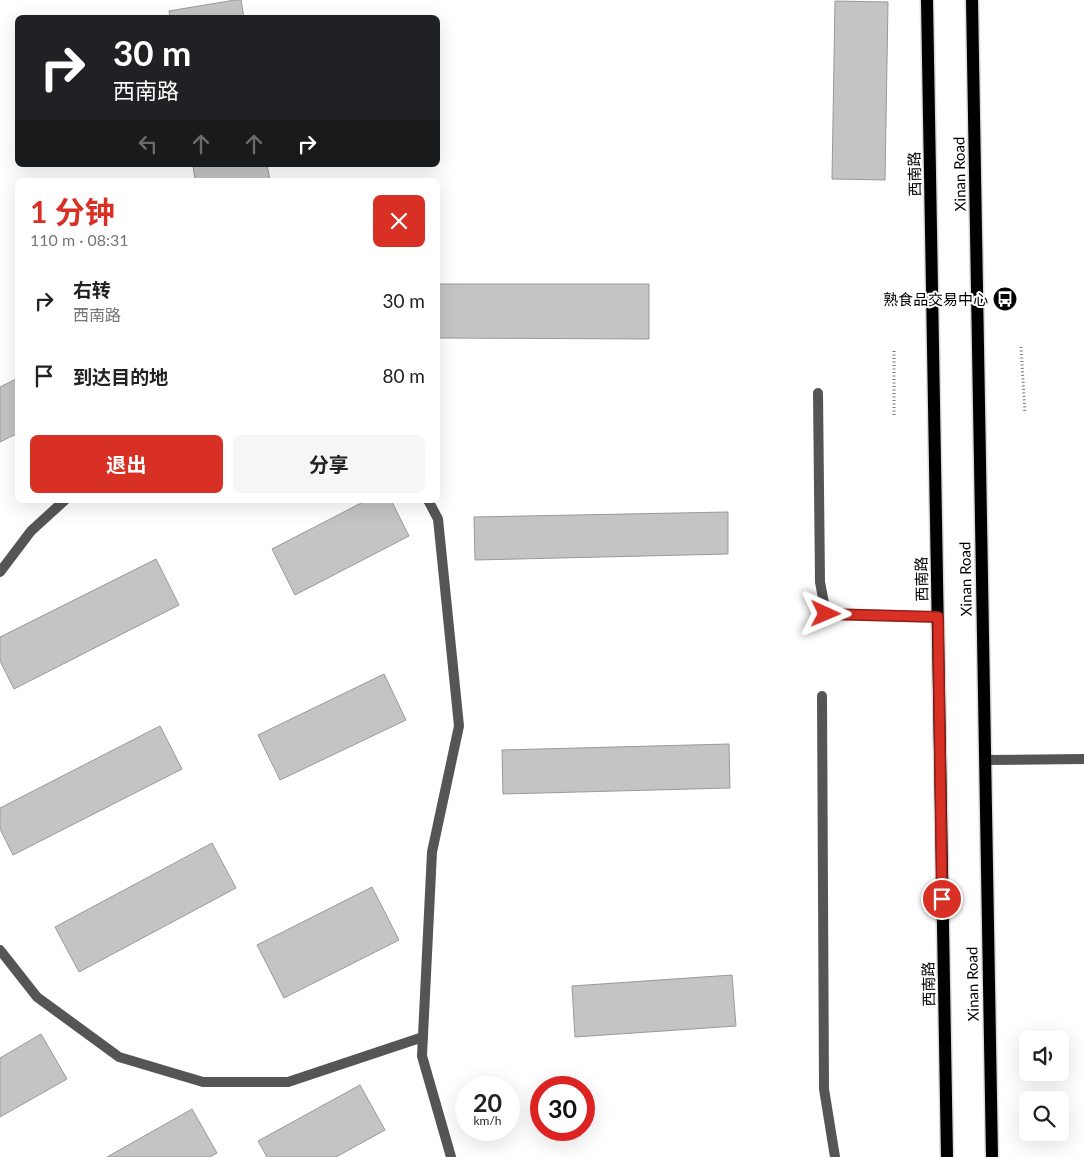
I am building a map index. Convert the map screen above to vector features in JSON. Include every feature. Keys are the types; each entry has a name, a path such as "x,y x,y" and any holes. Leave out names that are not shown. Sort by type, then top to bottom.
{"main road":[{"name":"西南路","path":"927,0 947,1157"},
{"name":"Xinan Road","path":"972,0 992,1157"}],"street":[{"path":"818,392 820,582 826,614 938,617"},
{"path":"0,572 31,531 62,503"},
{"path":"430,503 438,519 459,726 432,852 422,1056 451,1157"},
{"path":"822,696 824,1089 835,1157"},
{"path":"985,760 1084,759"},
{"path":"0,950 37,997 119,1057 203,1082 288,1082 423,1037"}],"path":[{"path":"1021,347 1025,413"},
{"path":"894,351 894,415"}],"building":[{"path":"241,0 244,15 170,15 169,11"},
{"path":"835,1 888,2 885,180 832,179"},
{"path":"193,167 267,167 270,178 195,178"},
{"path":"440,284 649,284 649,339 440,338"},
{"path":"15,380 15,434 0,442 0,387"},
{"path":"361,503 392,503 409,536 295,595 272,549"},
{"path":"728,512 728,554 475,560 474,517"},
{"path":"156,559 179,605 14,689 0,661 0,637"},
{"path":"384,674 406,720 280,780 258,735"},
{"path":"160,726 182,769 13,855 0,829 0,808"},
{"path":"729,744 730,788 503,794 502,750"},
{"path":"212,843 236,888 79,972 55,927"},
{"path":"372,887 399,940 284,998 257,945"},
{"path":"732,975 736,1026 575,1037 572,986"},
{"path":"41,1034 67,1079 0,1117 0,1058"},
{"path":"360,1085 385,1130 336,1157 267,1157 258,1141"},
{"path":"192,1109 217,1153 210,1157 107,1157"}],"place":[{"name":"熟食品交易中心","path":"1005,299"}],"route":[{"path":"826,614 938,617 942,899"}]}
